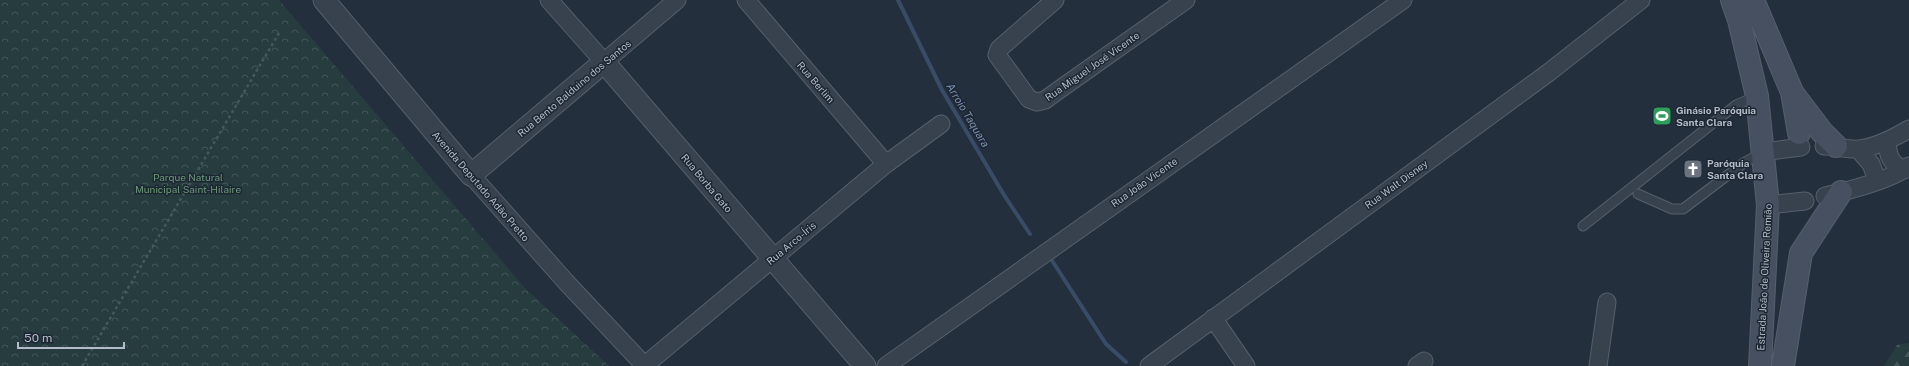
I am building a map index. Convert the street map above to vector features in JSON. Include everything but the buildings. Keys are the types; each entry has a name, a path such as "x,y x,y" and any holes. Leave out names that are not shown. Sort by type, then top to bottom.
{"main road":[{"name":"Estrada João de Oliveira Remião","path":"1732,0 1739,20 1757,96 1764,152 1768,204 1760,366"},
{"path":"1753,0 1792,92 1800,140"},
{"path":"1792,92 1822,132 1829,146"},
{"path":"1783,366 1801,253 1833,194"}],"street":[{"name":"Avenida Deputado Adão Pretto","path":"324,0 471,175 566,282 644,366"},
{"name":"Rua Borba Gato","path":"548,0 604,62 772,260 865,366"},
{"name":"Rua Bento Balduino dos Santos","path":"471,175 677,0"},
{"name":"Rua Berlim","path":"746,0 886,164"},
{"name":"Rua Miguel José Vicente","path":"1055,0 999,49 997,54 1029,99 1037,102 1045,100 1186,0"},
{"name":"Rua João Vicente","path":"886,366 1403,0"},
{"name":"Rua Walt Disney","path":"1149,366 1548,73 1641,0"},
{"name":"Rua Arco-Íris","path":"644,366 886,164 941,124"},
{"path":"1829,146 1858,149 1887,141 1909,129"},
{"path":"1764,152 1800,140"},
{"path":"1887,141 1888,156 1896,166 1907,168"},
{"path":"1858,149 1871,164 1878,180"},
{"path":"1833,194 1878,180 1907,168"},
{"path":"1768,204 1805,201"},
{"path":"1598,366 1607,302"},
{"path":"1214,318 1246,366"}],"lane":[{"path":"1583,226 1736,105 1757,96"},
{"path":"1638,194 1672,209 1683,209 1745,162 1764,152"}],"path":[{"path":"82,366 279,33"}],"green space":[{"name":"Parque Natural Municipal Saint-Hilaire","path":"0,0 279,0 525,288 609,366 0,366"},
{"path":"1909,343 1909,366 1884,366 1897,345"}],"waterway":[{"name":"Arroio Taquara","path":"898,0 942,90 1004,195 1030,234"},
{"name":"Arroio Taquara","path":"1051,259 1106,344 1126,362"}],"place":[{"name":"Ginásio Paróquia Santa Clara","path":"1662,116"},
{"name":"Paróquia Santa Clara","path":"1693,169"}]}
